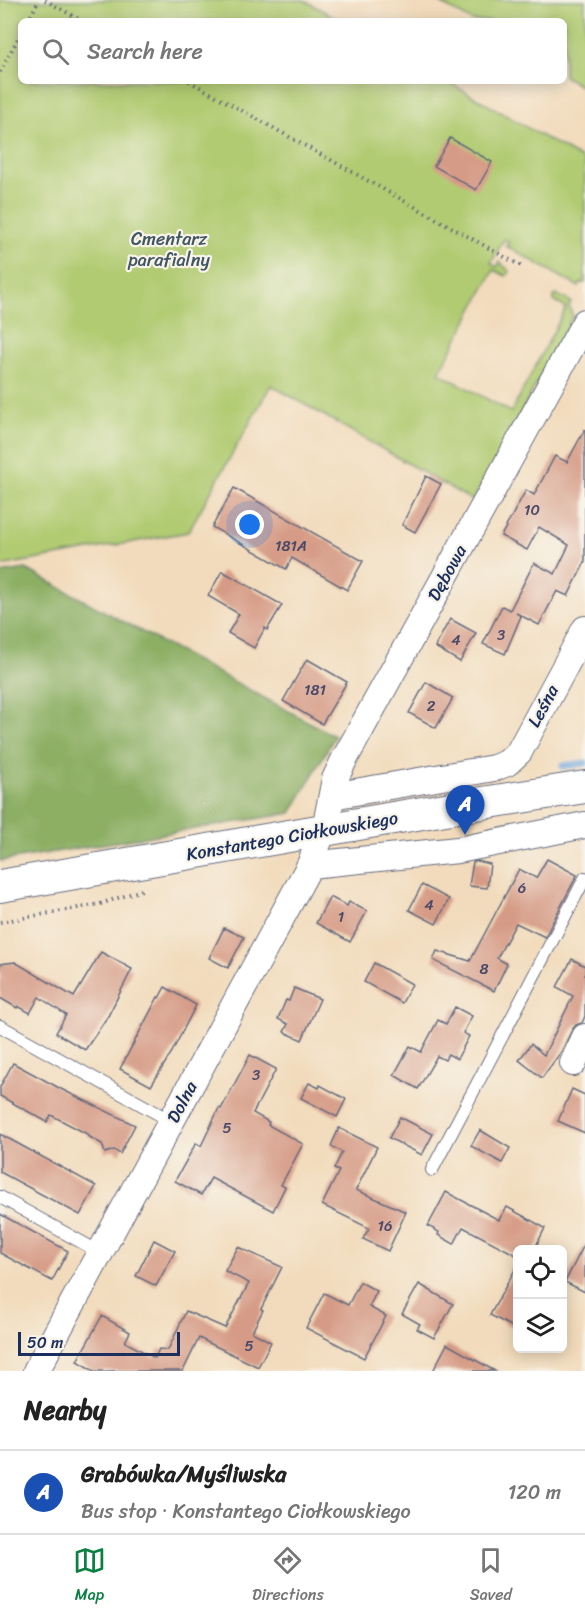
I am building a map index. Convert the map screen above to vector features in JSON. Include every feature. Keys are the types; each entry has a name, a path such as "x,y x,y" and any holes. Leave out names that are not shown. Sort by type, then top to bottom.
{"street":[{"name":"Dębowa","path":"324,830 335,779 344,759 585,322"},
{"name":"Leśna","path":"332,796 494,768 507,763 519,752 585,629"},
{"name":"Konstantego Ciołkowskiego","path":"0,886 585,787"},
{"path":"310,866 458,850 585,825"},
{"name":"Dolna","path":"36,1371 310,866 324,830"},
{"path":"573,1063 585,1037"}],"lane":[{"path":"432,1170 585,878"},
{"path":"0,1026 171,1121"},
{"path":"0,1197 101,1253"}],"path":[{"path":"30,18 39,0"},
{"path":"45,0 77,18"},
{"path":"0,72 18,39"},
{"path":"194,84 521,266"},
{"path":"0,922 100,904 156,885"}],"green space":[{"name":"Cmentarz parafialny","path":"0,0 304,0 336,18 18,18 18,84 452,84 585,161 585,283 581,283 579,287 506,246 509,242 504,239 491,263 497,267 500,262 510,272 506,276 494,270 439,373 511,412 566,308 554,301 554,296 558,295 571,302 569,306 573,316 473,501 271,385 188,532 0,566"},
{"path":"435,0 585,0 585,89 567,78 567,18 467,18"},
{"path":"26,569 335,736 291,813 0,861 0,573"}],"building":[{"path":"450,138 492,162 476,190 434,166"},
{"path":"585,429 585,562 568,596 557,591 539,625 516,613 521,616 505,654 483,644 502,606 510,610 534,563 555,574 569,545 539,527 527,550 501,536 526,490 534,495 555,456 567,462"},
{"path":"426,476 441,484 415,532 402,525"},
{"path":"234,488 363,561 347,590 292,558 286,569 212,527"},
{"path":"222,571 282,605 254,648 228,633 239,614 208,596"},
{"path":"450,619 476,633 460,662 435,647"},
{"path":"307,659 347,682 322,724 283,701"},
{"path":"426,682 453,698 436,728 409,713"},
{"path":"547,859 577,875 545,937 516,923 497,958 507,964 494,991 433,960 437,951 470,961 519,869 536,878"},
{"path":"473,862 490,864 487,888 469,886"},
{"path":"422,885 449,899 436,924 409,910"},
{"path":"330,897 347,906 349,902 367,911 350,942 316,923"},
{"path":"224,928 244,937 228,968 209,958"},
{"path":"101,952 132,969 108,1016 85,1050 56,1033 66,1015 39,997 30,1013 0,998 0,964 15,962 74,997"},
{"path":"572,959 585,966 585,1016 582,1023 576,1025 572,1030 561,1052 542,1078 519,1060 531,1044 544,1055 573,996 557,987"},
{"path":"374,963 412,984 402,1003 364,982"},
{"path":"165,987 196,1005 172,1052 151,1086 120,1069"},
{"path":"294,988 320,999 302,1040 284,1032 288,1024 278,1019"},
{"path":"455,1007 472,1016 463,1033 469,1036 457,1059 448,1054 445,1060 437,1056 418,1089 394,1075 410,1046 421,1052 438,1020 446,1024"},
{"path":"250,1055 276,1069 253,1113 269,1122 268,1125 303,1144 281,1185 285,1187 273,1211 211,1178 201,1195 175,1181 196,1143 201,1146 219,1108 221,1109"},
{"path":"13,1063 135,1125 120,1154 114,1150 105,1153 102,1144 89,1135 51,1115 47,1122 0,1096 0,1087"},
{"path":"309,1083 319,1088 320,1085 346,1099 337,1117 301,1098"},
{"path":"572,1089 585,1095 585,1133 558,1121"},
{"path":"400,1117 433,1134 422,1155 389,1138"},
{"path":"339,1128 377,1147 356,1190 406,1212 388,1251 363,1239 369,1228 322,1205 339,1171 334,1169 342,1152 331,1146"},
{"path":"480,1130 510,1148 502,1163 471,1146"},
{"path":"0,1134 96,1186 80,1215 0,1172"},
{"path":"446,1192 499,1220 507,1207 545,1228 536,1245 513,1245 513,1253 463,1227 454,1244 428,1226"},
{"path":"0,1214 68,1251 52,1281 0,1253"},
{"path":"154,1240 175,1251 156,1286 136,1276"},
{"path":"585,1243 585,1292 567,1283 567,1278"},
{"path":"238,1247 282,1267 252,1332 271,1342 258,1367 199,1338 183,1371 94,1371 77,1361 102,1316 130,1332 125,1342 155,1358 159,1349 168,1350 186,1311 225,1328 249,1283 225,1271"},
{"path":"513,1273 513,1327 490,1315"},
{"path":"360,1282 377,1291 369,1307 386,1316 364,1358 306,1328 324,1293 348,1305"},
{"path":"419,1284 453,1304 434,1338 417,1329 420,1324 402,1314"},
{"path":"447,1344 495,1371 433,1371"}],"waterway":[{"path":"563,766 585,763"}],"place":[{"name":"Grabówka/Myśliwska","path":"465,835"}]}
